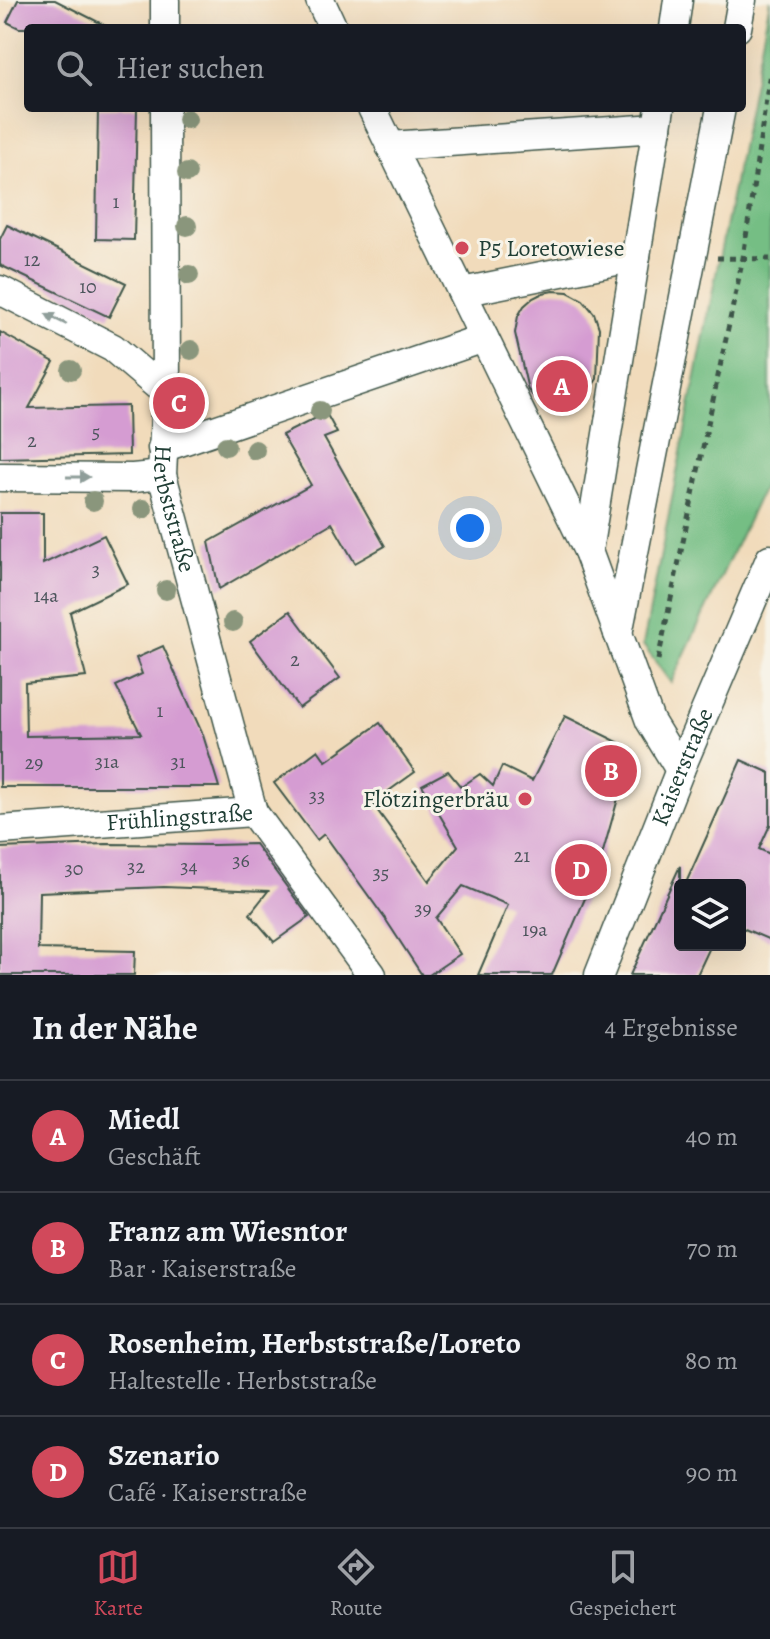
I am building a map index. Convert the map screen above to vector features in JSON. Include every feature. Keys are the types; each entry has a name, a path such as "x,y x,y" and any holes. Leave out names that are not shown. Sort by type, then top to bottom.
{"street":[{"path":"320,0 331,24"},
{"path":"675,24 678,0"},
{"path":"738,24 742,0"},
{"name":"Herbststraße","path":"165,112 166,393 162,462 253,812"},
{"path":"374,112 588,551 650,721 680,770"},
{"path":"618,634 720,112"},
{"path":"390,146 659,118 588,551"},
{"path":"462,292 636,257"},
{"path":"0,290 113,348 166,393"},
{"path":"0,477 133,478 162,462 484,338"},
{"name":"Kaiserstraße","path":"599,975 680,770 770,559"},
{"name":"Frühlingstraße","path":"0,830 253,812 372,975"}],"path":[{"path":"657,662 743,258 770,72"},
{"path":"713,258 770,259"}],"green space":[{"path":"770,0 770,473 671,683 643,645"}],"building":[{"path":"18,0 55,0 102,24 24,24 24,28 19,28 7,22"},
{"path":"98,112 137,112 134,240 96,239"},
{"path":"7,225 126,283 109,317 0,265 0,239"},
{"path":"553,291 568,292 583,300 594,313 599,328 597,379 585,396 574,403 562,405 545,403 528,390 515,333 518,316 524,306 533,298"},
{"path":"0,332 54,362 29,408 128,406 129,455 0,458"},
{"path":"326,413 337,433 324,438 385,546 355,563 332,523 219,589 209,542 311,485 282,435"},
{"path":"0,513 43,513 43,564 104,535 128,584 70,612 86,677 25,683 26,736 141,734 116,686 142,674 136,658 163,646 203,735 219,787 0,787"},
{"path":"290,611 340,678 299,708 250,641"},
{"path":"565,716 632,749 599,866 552,975 478,975 508,905 463,886 436,918 460,954 429,975 422,975 324,834 317,840 274,783 318,750 326,761 380,723 415,772 372,803 429,881 458,846 422,785 448,771 461,787 480,774 493,786 502,766 532,781"},
{"path":"741,760 770,773 770,825 759,849 770,854 770,940 746,930 746,879 688,879"},
{"path":"255,844 309,917 274,942 250,914 268,891 164,887 39,892 38,949 135,951 134,975 0,975 0,848"},
{"path":"674,879 674,951 708,951 697,975 630,975"}],"place":[{"name":"P5 Loretowiese","path":"462,248"},
{"name":"Miedl","path":"562,386"},
{"name":"Rosenheim, Herbststraße/Loreto","path":"179,403"},
{"name":"Franz am Wiesntor","path":"611,771"},
{"name":"Flötzingerbräu","path":"525,799"},
{"name":"Szenario","path":"581,870"}]}
